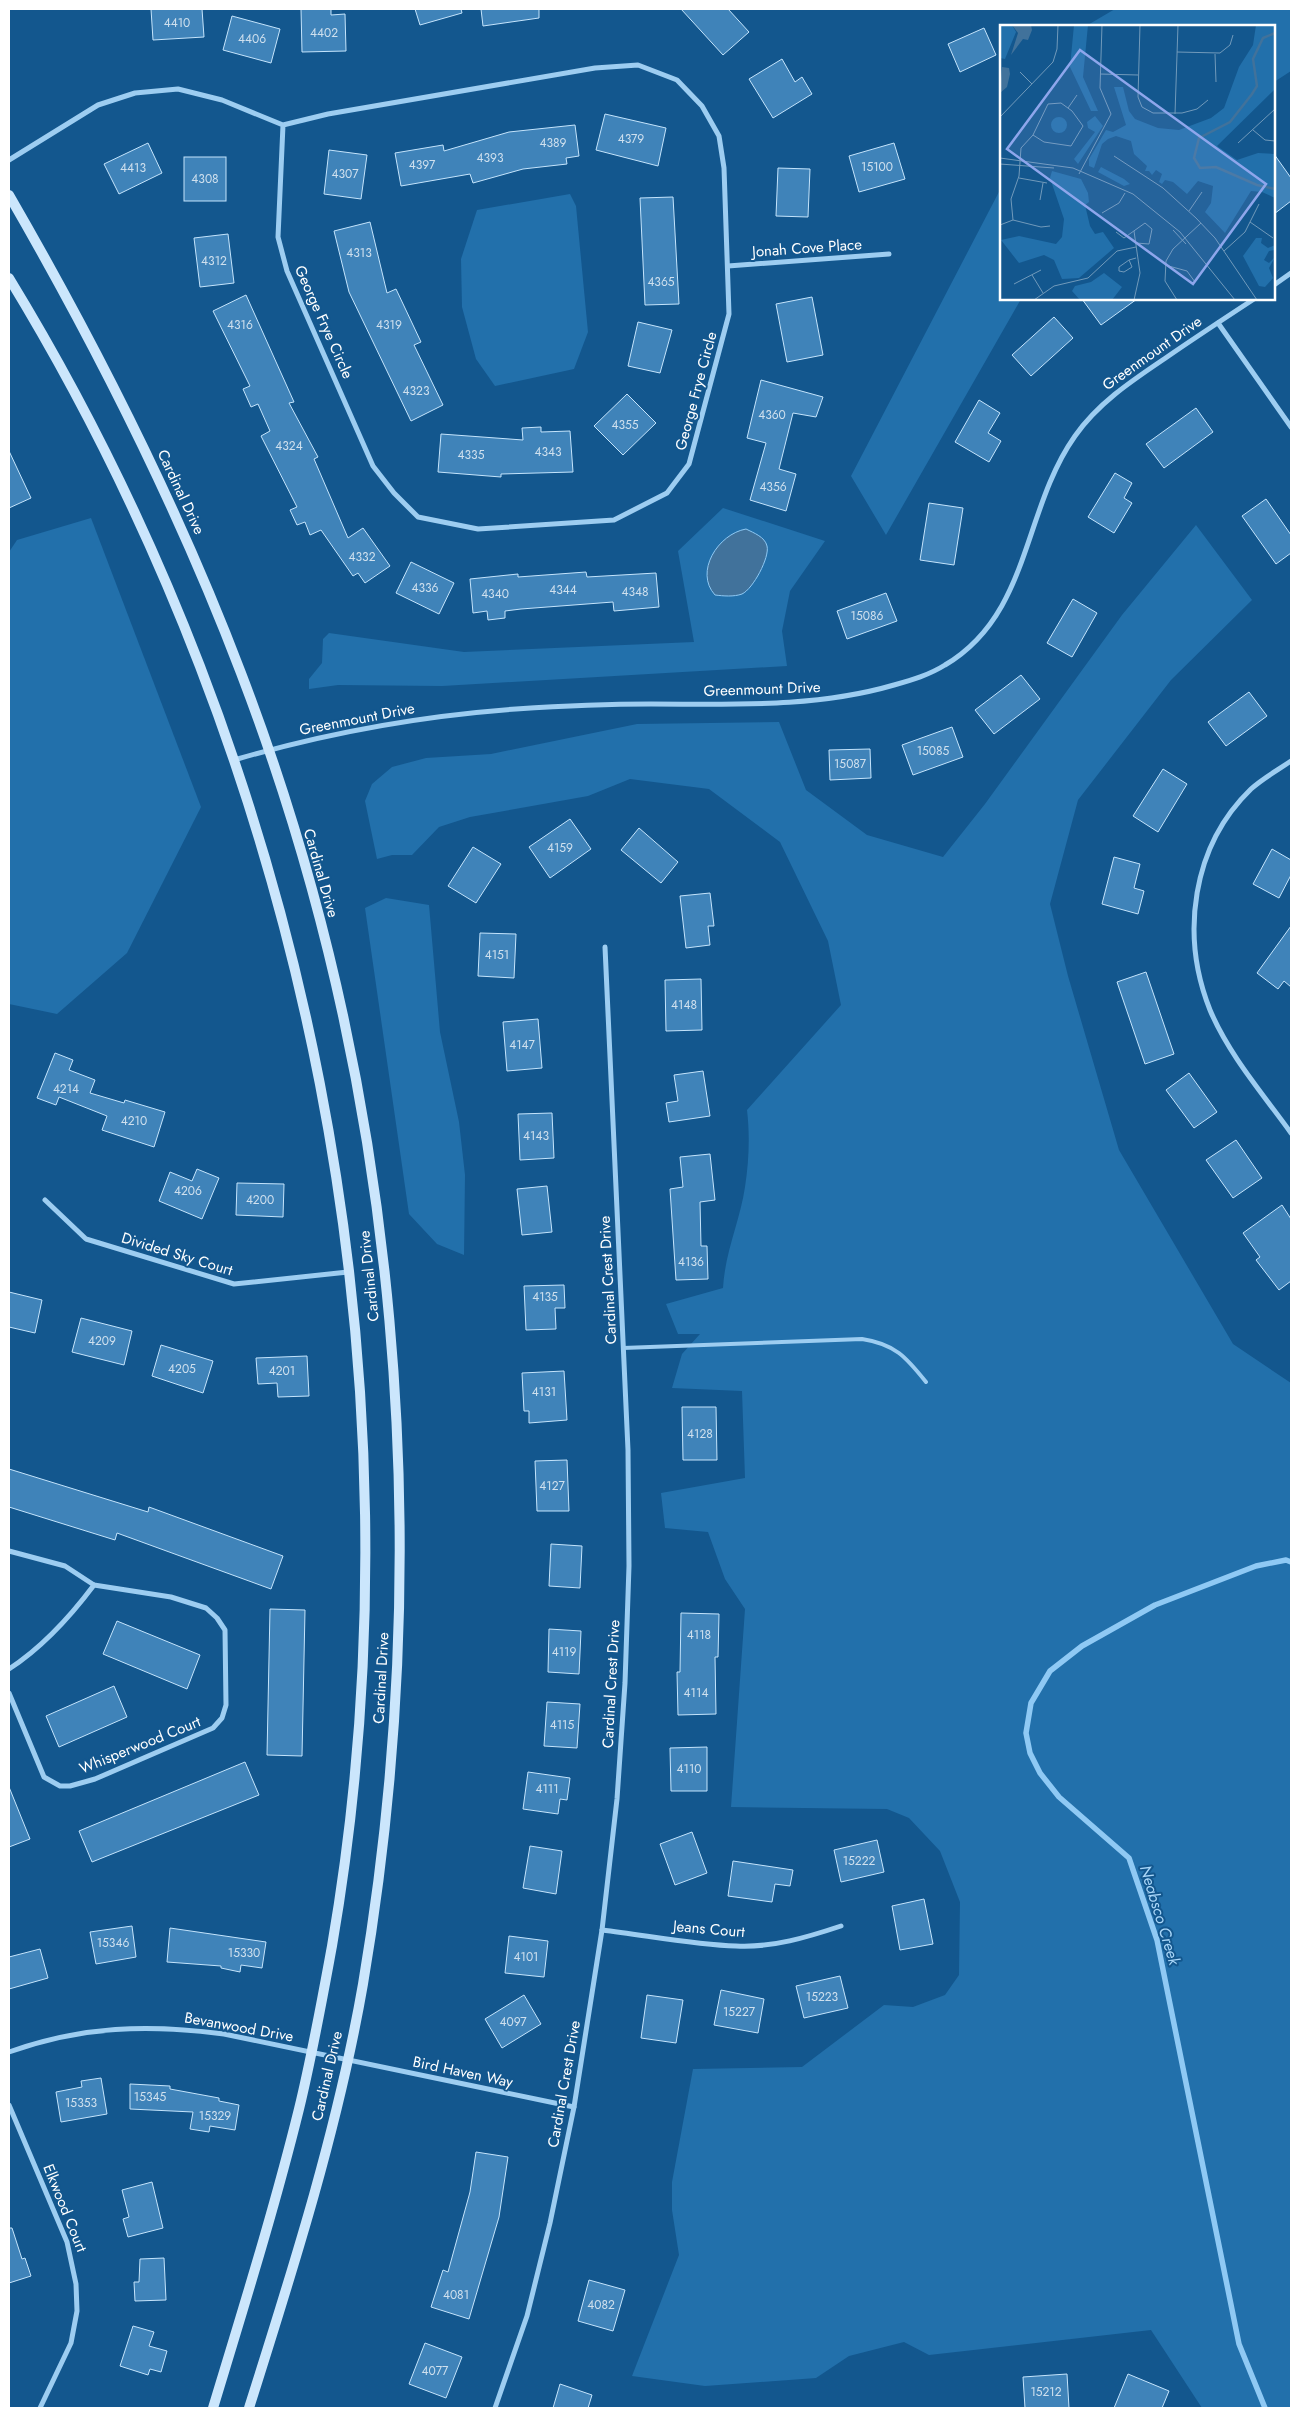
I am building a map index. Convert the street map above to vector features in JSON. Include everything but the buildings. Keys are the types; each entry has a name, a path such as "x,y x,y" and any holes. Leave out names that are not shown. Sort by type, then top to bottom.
{"main road":[{"name":"Cardinal Drive","path":"9,195 53,271 114,385 163,487 212,600 269,750 319,918 348,1039 374,1184 384,1257 393,1358 400,1495 400,1594 396,1691 385,1822 363,1984 347,2060 306,2228 249,2408"},
{"name":"Cardinal Drive","path":"9,278 66,377 126,492 190,638 234,760 265,857 297,977 329,1135 349,1272 362,1448 364,1567 362,1664 345,1854 332,1945 300,2104 265,2238 213,2408"}],"street":[{"name":"George Frye Circle","path":"638,65 677,80 702,106 719,136 724,168 729,314 689,464 667,493 640,509 614,520 478,529 418,517 394,493 374,466 287,271 278,237 283,125 328,114 595,68 638,65"},
{"path":"9,160 98,105 135,93 178,89 222,100 283,125"},
{"name":"Jonah Cove Place","path":"728,266 888,254"},
{"path":"1275,284 1291,273"},
{"name":"Greenmount Drive","path":"234,760 359,729 438,716 517,709 621,704 776,704 834,698 920,678 945,666 967,650 987,630 1003,608 1014,583 1047,485 1058,462 1076,434 1098,409 1122,387 1252,300"},
{"path":"1218,323 1291,428"},
{"path":"1291,761 1252,788 1232,810 1216,834 1202,870 1194,917 1195,949 1201,980 1211,1010 1228,1044 1291,1133"},
{"name":"Cardinal Crest Drive","path":"496,2408 527,2316 550,2222 574,2107 602,1930 617,1799 625,1673 629,1556 628,1450 604,947"},
{"name":"Divided Sky Court","path":"45,1200 86,1239 234,1284 349,1272"},
{"name":"Whisperwood Court","path":"9,1551 65,1566 94,1585 171,1597 206,1608 217,1618 225,1630 226,1704 222,1718 213,1728 96,1779 70,1786 60,1786 44,1777 9,1693"},
{"path":"9,1669 46,1641 72,1614 94,1585"},
{"name":"Jeans Court","path":"602,1930 736,1946 774,1944 812,1936 841,1926"},
{"name":"Bevanwood Drive","path":"9,2052 52,2039 95,2030 130,2027 177,2028 224,2034 347,2060"},
{"name":"Bird Haven Way","path":"347,2060 574,2107"},
{"name":"Elkwood Court","path":"9,2105 67,2242 76,2284 76,2311 71,2343 40,2408"}],"lane":[{"path":"623,1348 862,1339 877,1341 894,1348 906,1358 926,1382"}],"shaded area":[{"path":"1115,9 1291,9 1291,71 1275,81 1275,25 1088,25"},
{"path":"1000,190 1000,300 1020,300 886,535 851,476"},
{"path":"570,194 576,206 588,332 574,369 495,386 476,359 462,307 461,259 477,210"},
{"path":"723,508 825,541 790,591 782,631 787,666 442,686 338,685 309,689 309,679 322,663 323,639 329,633 464,652 694,642 678,551"},
{"path":"91,518 201,807 127,953 57,1014 9,1004 9,552 17,540"},
{"path":"1196,525 1252,600 1171,680 1078,800 1050,904 1068,976 1119,1150 1233,1344 1291,1383 1291,2408 1202,2408 1151,2330 929,2355 904,2342 849,2356 816,2378 705,2386 632,2376 679,2255 672,2210 672,2182 693,2069 802,2067 884,2005 913,2007 945,1995 959,1975 960,1902 940,1851 909,1818 887,1809 731,1807 745,1609 725,1579 708,1532 665,1528 661,1493 745,1478 742,1391 672,1388 682,1354 700,1334 678,1334 666,1304 723,1288 724,1275 743,1200 749,1138 747,1110 841,1005 828,941 780,842 709,789 630,779 588,796 470,817 439,827 412,855 392,855 377,859 365,801 372,784 392,767 426,758 491,754 637,724 779,722 806,790 867,835 943,857 985,804 1122,615"},
{"path":"746,529 764,540 767,546 766,557 756,580 742,594 732,596 715,595 709,586 707,576 708,565 712,555 726,538"},
{"path":"386,898 429,905 440,1032 459,1122 465,1175 464,1255 437,1244 409,1214 365,908"}],"waterway":[{"name":"Neabsco Creek","path":"1265,2408 1239,2344 1157,1940 1129,1858 1059,1797 1040,1773 1030,1753 1026,1733 1031,1703 1050,1671 1082,1646 1155,1605 1256,1566 1286,1560 1291,1562"}]}
